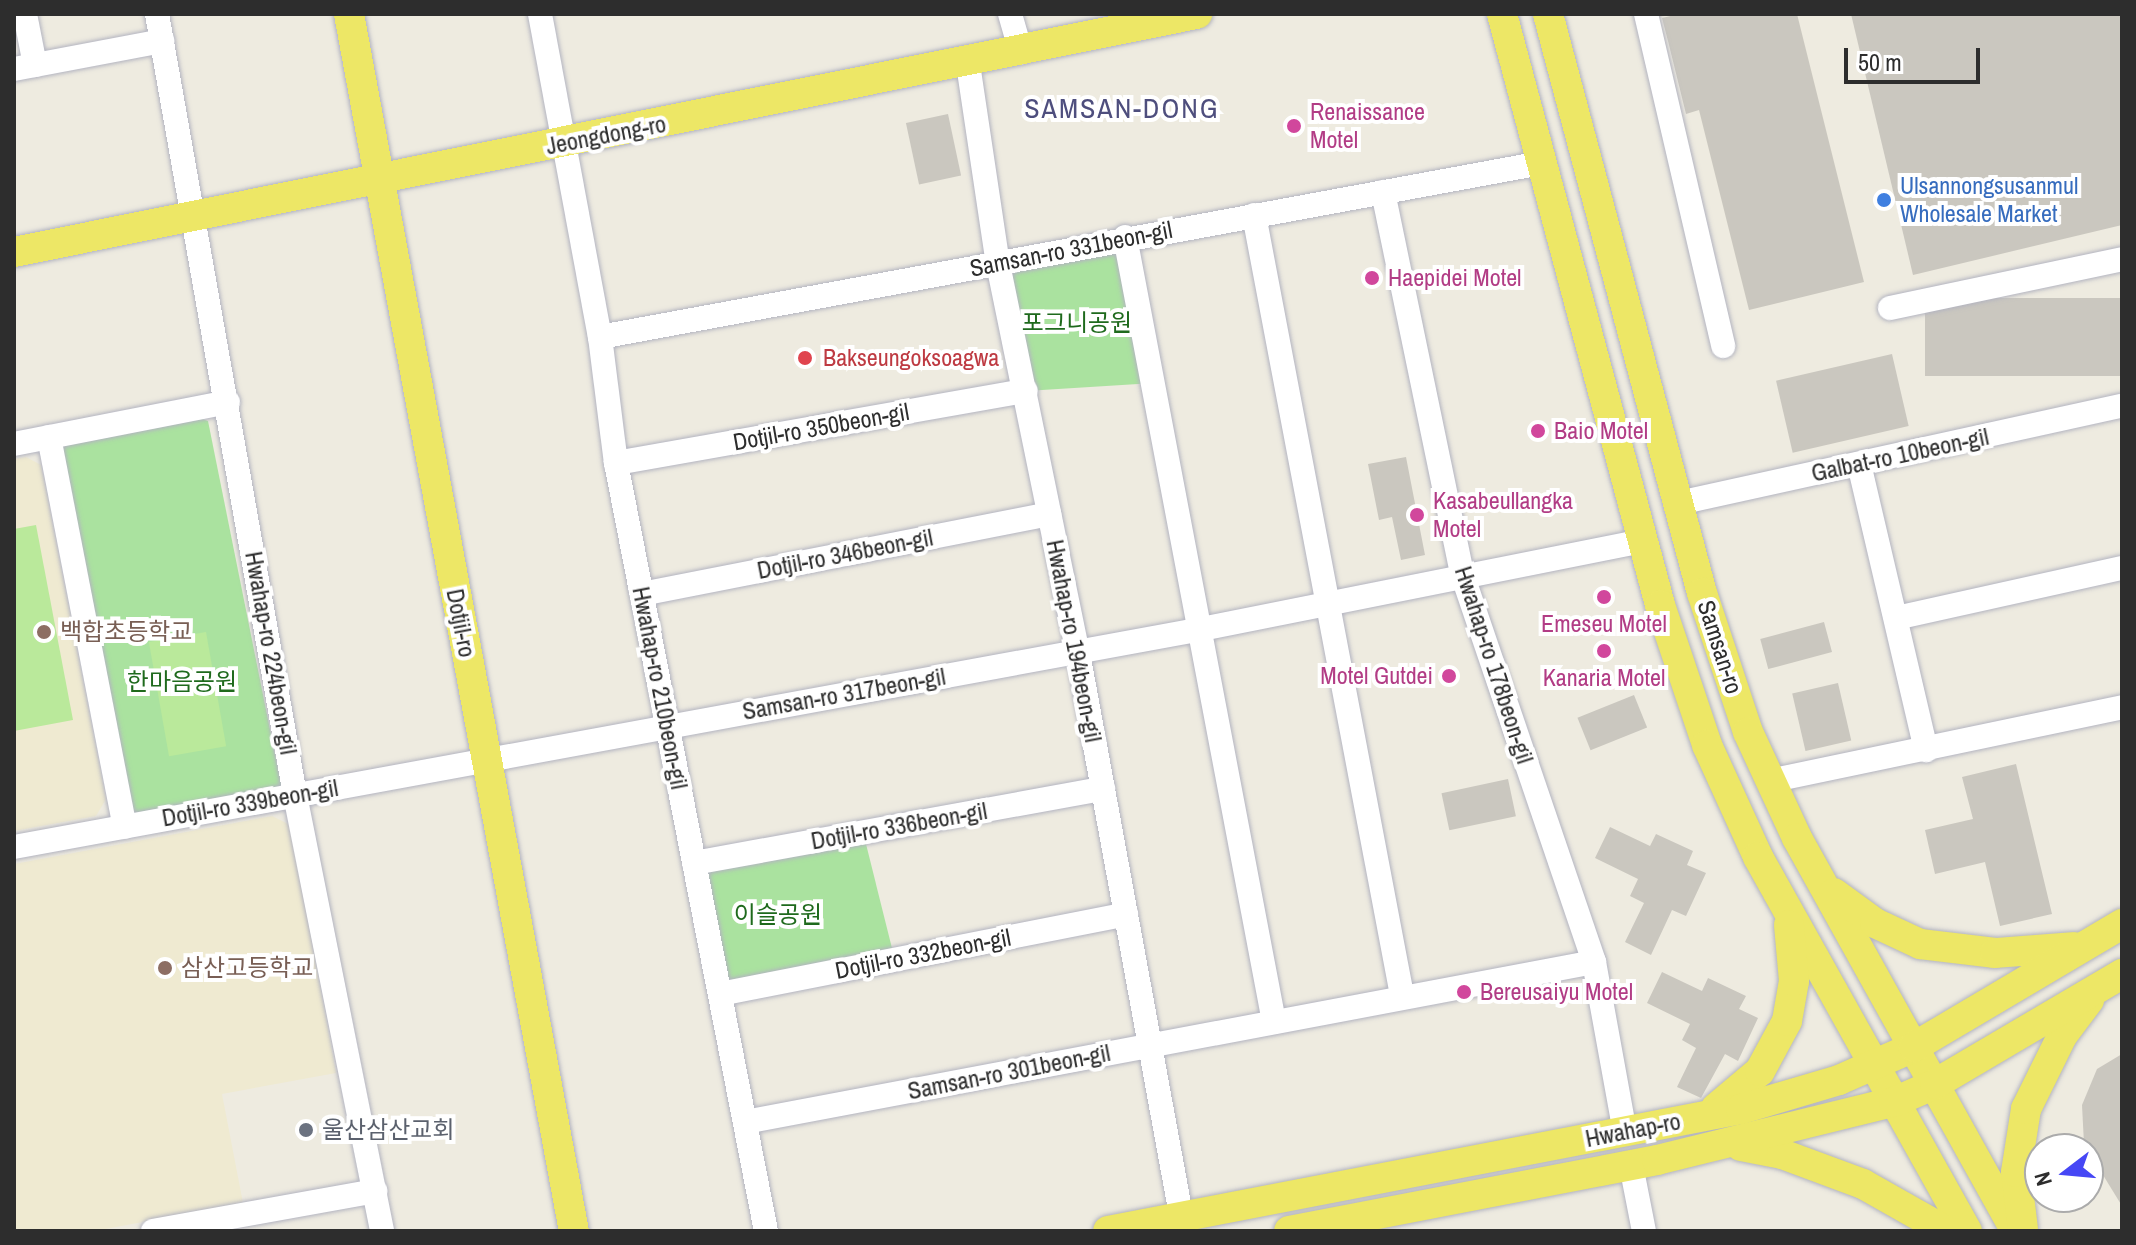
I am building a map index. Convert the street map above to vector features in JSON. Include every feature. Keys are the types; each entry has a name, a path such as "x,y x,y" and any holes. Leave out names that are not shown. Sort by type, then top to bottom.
{"main road":[{"name":"Dotjil-ro","path":"349,14 574,1231"},
{"name":"Samsan-ro","path":"1502,14 1643,541 1707,745 1784,904 1967,1231"},
{"name":"Samsan-ro","path":"1548,14 1723,662 1769,781 1817,874 2016,1231"},
{"name":"Jeongdong-ro","path":"14,252 968,64 1181,16"},
{"path":"1817,874 1852,909 1920,944 2024,953 2110,931"},
{"path":"1695,1118 1749,1084 1780,1038 1791,1002 1794,962 1784,904"},
{"name":"Hwahap-ro","path":"1108,1231 1183,1224 1695,1118 1875,1067 2110,931"},
{"path":"2023,1231 2016,1172 2026,1109 2062,1036 2112,980"},
{"name":"Hwahap-ro","path":"1289,1231 1631,1165 1894,1102 1935,1084 2112,980"},
{"path":"1723,1145 1782,1154 1821,1167 1863,1184 1946,1231"},
{"path":"557,1231 565,1182"},
{"path":"565,1182 590,1231"}],"street":[{"path":"25,14 24,67 162,41"},
{"name":"Hwahap-ro 224beon-gil","path":"157,14 228,402 295,795 382,1231"},
{"name":"Hwahap-ro 210beon-gil","path":"540,14 600,337 616,463 766,1231"},
{"path":"1010,14 1021,52"},
{"path":"1646,14 1723,346"},
{"name":"Hwahap-ro 194beon-gil","path":"968,64 998,264 1078,653 1183,1224"},
{"name":"Samsan-ro 331beon-gil","path":"600,337 998,264 1125,237 1542,163"},
{"name":"Hwahap-ro 178beon-gil","path":"1383,192 1462,574 1594,962 1625,1132"},
{"path":"1254,215 1402,995"},
{"path":"1125,237 1202,629 1274,1022"},
{"path":"1890,308 2122,259"},
{"name":"Dotjil-ro 350beon-gil","path":"616,463 1026,391"},
{"path":"14,444 228,402"},
{"name":"Galbat-ro 10beon-gil","path":"1679,503 2122,406"},
{"path":"49,437 125,827"},
{"path":"1859,464 1926,750"},
{"name":"Dotjil-ro 346beon-gil","path":"642,594 1049,514"},
{"name":"Samsan-ro 317beon-gil","path":"486,760 1078,653 1462,574 1643,541"},
{"path":"1896,618 2122,568"},
{"path":"1769,781 2122,707"},
{"name":"Dotjil-ro 339beon-gil","path":"14,847 486,760"},
{"name":"Dotjil-ro 336beon-gil","path":"694,863 1103,789"},
{"name":"Dotjil-ro 332beon-gil","path":"720,994 1126,914"},
{"name":"Samsan-ro 301beon-gil","path":"745,1122 1402,995 1594,962"},
{"path":"1631,1165 1644,1231"},
{"path":"153,1231 375,1191"}],"shaded area":[{"name":"백합초등학교","path":"26,457 41,465 106,799 96,816 14,831 14,459"},
{"name":"삼산고등학교","path":"272,816 290,825 336,1073 222,1094 243,1203 95,1231 14,1231 14,864"}],"green space":[{"name":"포그니공원","path":"1125,237 1154,383 1026,391 998,264"},
{"name":"한마음공원","path":"202,419 208,421 282,789 131,819 57,447"},
{"path":"36,525 73,720 14,731 14,529"},
{"path":"206,632 226,746 169,756 149,642"},
{"name":"이슬공원","path":"863,832 895,960 728,1002 696,874"}],"building":[{"path":"1679,14 1797,14 1864,282 1749,310 1699,110 1686,114 1662,18"},
{"path":"1851,14 2122,14 2122,225 1913,275"},
{"path":"948,114 961,176 919,185 906,123"},
{"path":"1925,298 2122,298 2122,376 1925,376"},
{"path":"1892,354 1909,426 1793,453 1776,381"},
{"path":"1406,457 1425,555 1401,560 1392,517 1379,520 1368,464"},
{"path":"1824,622 1832,652 1768,669 1760,639"},
{"path":"1838,683 1851,740 1805,751 1792,694"},
{"path":"1634,695 1647,727 1591,750 1577,718"},
{"path":"2016,764 2052,914 2000,926 1985,862 1935,874 1925,830 1973,819 1962,777"},
{"path":"1508,779 1516,816 1449,830 1441,793"},
{"path":"1610,827 1650,846 1656,834 1693,851 1687,865 1706,873 1686,916 1672,910 1651,955 1625,942 1644,903 1630,896 1638,879 1595,858"},
{"path":"1662,972 1702,991 1708,978 1746,996 1739,1009 1758,1018 1738,1061 1725,1054 1701,1098 1677,1087 1696,1048 1682,1040 1690,1024 1647,1003"},
{"path":"2122,1054 2122,1206 2104,1177 2104,1133 2083,1133 2082,1105 2097,1069"}],"place":[{"name":"Renaissance Motel","path":"1294,126"},
{"name":"Ulsannongsusanmul Wholesale Market","path":"1884,200"},
{"name":"Haepidei Motel","path":"1372,278"},
{"name":"Bakseungoksoagwa","path":"805,358"},
{"name":"Baio Motel","path":"1538,431"},
{"name":"Kasabeullangka Motel","path":"1417,515"},
{"name":"Emeseu Motel","path":"1604,597"},
{"name":"백합초등학교","path":"44,632"},
{"name":"Kanaria Motel","path":"1604,651"},
{"name":"Motel Gutdei","path":"1449,676"},
{"name":"삼산고등학교","path":"165,968"},
{"name":"Bereusaiyu Motel","path":"1464,992"},
{"name":"울산삼산교회","path":"306,1130"}],"district":[{"name":"SAMSAN-DONG","path":"1122,108"}]}
